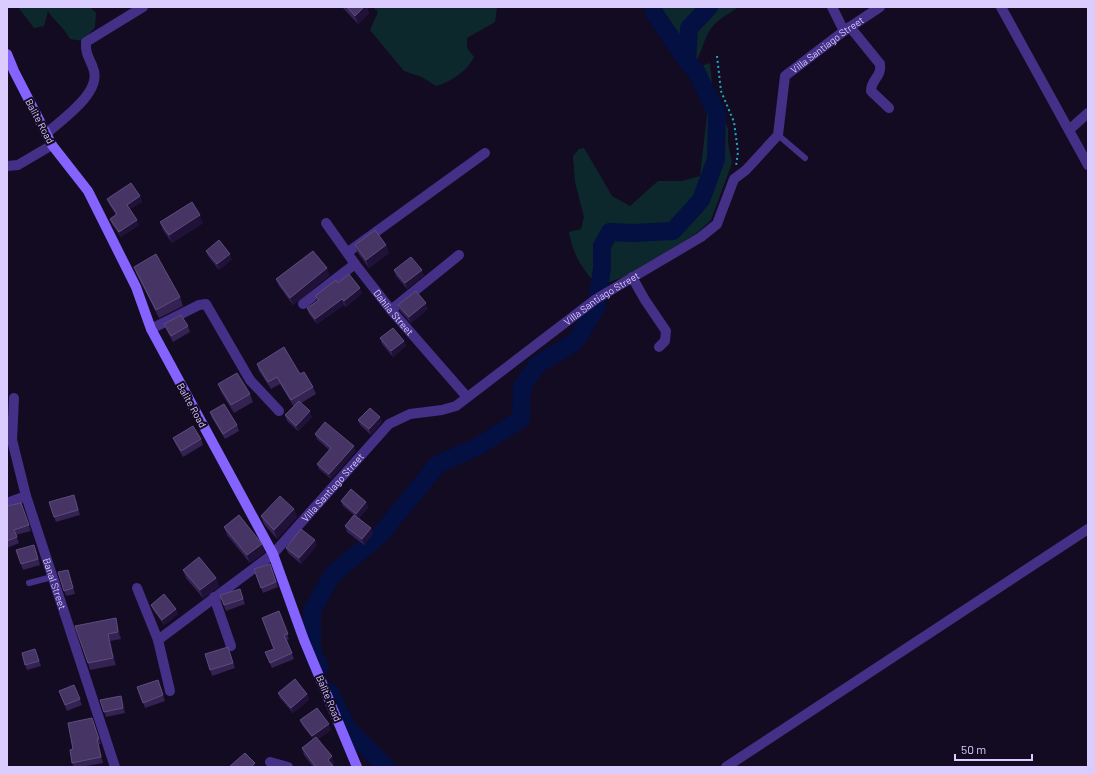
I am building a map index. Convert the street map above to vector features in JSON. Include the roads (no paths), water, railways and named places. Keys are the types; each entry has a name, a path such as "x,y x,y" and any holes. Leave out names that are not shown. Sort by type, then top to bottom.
{"street":[{"path":"46,134 89,95 94,85 94,72 86,52 86,42 143,7"},
{"path":"832,7 847,29 880,64 881,71 879,76 873,81 871,91 889,108"},
{"name":"Villa Santiago Street","path":"158,640 273,554 389,424 410,414 442,410 456,406 596,299 701,237 717,224 734,179 746,170 778,135 785,76 847,29 880,7"},
{"path":"1001,7 1088,165"},
{"name":"Balite Road","path":"7,54 14,72 52,145 88,191 136,287 151,329 273,554 304,640 357,767"},
{"path":"1069,130 1088,113"},
{"path":"7,166 18,165 52,145"},
{"path":"348,252 486,153"},
{"name":"Dahlia Street","path":"326,223 348,252 355,264 391,310 467,397"},
{"path":"391,310 459,255"},
{"path":"303,304 355,264"},
{"path":"632,277 645,300 666,331 666,337 659,347"},
{"path":"151,329 199,304 206,304 250,380 279,410"},
{"name":"Banal Street","path":"14,398 12,440 26,496 115,767"},
{"path":"7,503 26,496"},
{"path":"726,767 1088,529"},
{"path":"137,588 158,640 170,691"},
{"path":"214,597 231,646"},
{"path":"270,762 288,767"}],"lane":[{"path":"778,135 806,158"},
{"path":"30,583 52,578"}],"waterway":[{"path":"320,668 312,651 312,611 332,575 382,533 437,465 477,447 521,419 522,386 538,364 575,342 596,308 602,268 602,246 610,232 633,233 673,231 701,200 716,159 717,114 696,71 687,61 655,14 653,7"},
{"path":"687,61 689,28 709,7"},
{"path":"330,692 347,728 386,767"}]}
